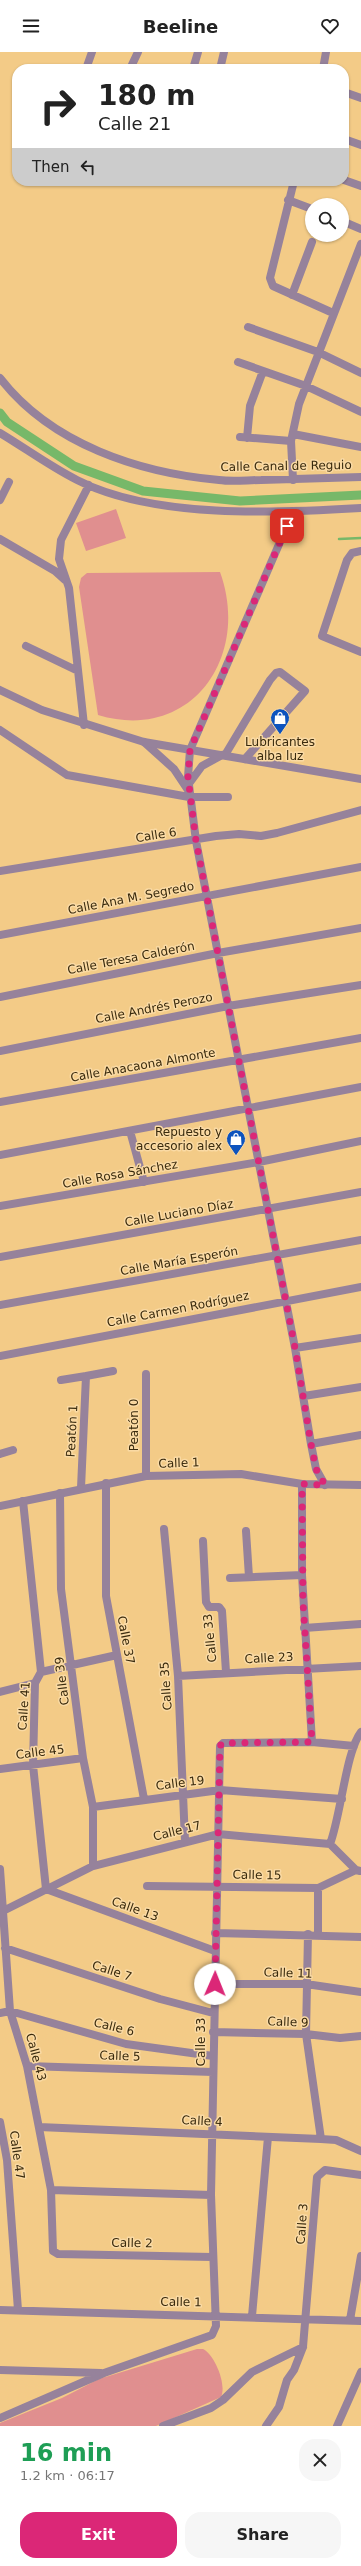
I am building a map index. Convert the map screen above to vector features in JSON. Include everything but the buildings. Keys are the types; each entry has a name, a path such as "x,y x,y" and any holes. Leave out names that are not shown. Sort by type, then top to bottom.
{"street":[{"path":"88,64 92,52"},
{"path":"132,64 138,52"},
{"path":"194,64 198,52"},
{"path":"221,64 224,52"},
{"path":"324,64 326,52"},
{"path":"349,94 361,98"},
{"path":"349,141 361,145"},
{"path":"349,182 361,186"},
{"path":"292,186 270,278 273,286 333,314"},
{"path":"288,200 305,206"},
{"path":"349,225 361,229"},
{"path":"292,295 312,242"},
{"path":"293,480 292,438 306,386 361,244"},
{"path":"248,327 318,352 361,373"},
{"path":"238,362 306,386 361,412"},
{"path":"263,371 250,406 244,438 292,438 361,447"},
{"name":"Calle Canal de Reguio","path":"0,378 43,420 60,433 118,459 220,481 361,477"},
{"path":"0,433 77,480 113,494 164,507 293,512 361,508"},
{"path":"0,500 9,482"},
{"path":"84,725 69,588 65,580 60,559 61,540 89,485"},
{"path":"293,512 190,750 189,792 196,841 208,895 238,1060 249,1109 276,1256 295,1348 311,1444 316,1469 325,1485"},
{"path":"0,539 55,571 65,580"},
{"path":"361,551 352,553 346,560 322,636 361,652"},
{"path":"26,646 78,671"},
{"path":"189,792 202,766 223,755 270,680 276,673 280,672 305,690 245,760"},
{"path":"0,690 42,710 84,725 144,742 361,779"},
{"path":"0,730 67,775 228,797"},
{"path":"144,742 174,769 189,792"},
{"name":"Calle 6","path":"0,871 196,841 216,836 239,834 261,836 361,810"},
{"name":"Calle Ana M. Segredo","path":"0,935 361,867"},
{"name":"Calle Teresa Calderón","path":"0,997 218,953 361,928"},
{"name":"Calle Andrés Perozo","path":"0,1051 228,1006 361,984"},
{"name":"Calle Anacaona Almonte","path":"0,1102 361,1038"},
{"path":"0,1155 130,1132 361,1087"},
{"path":"130,1132 144,1182"},
{"name":"Calle Rosa Sánchez","path":"0,1206 259,1162 361,1141"},
{"name":"Calle Luciano Díaz","path":"0,1257 268,1210 361,1192"},
{"name":"Calle María Esperón","path":"0,1305 361,1240"},
{"name":"Calle Carmen Rodríguez","path":"0,1356 285,1300 361,1287"},
{"path":"295,1348 361,1338"},
{"path":"61,1380 114,1371"},
{"name":"Peatón 0","path":"146,1374 146,1476"},
{"name":"Peatón 1","path":"81,1488 86,1376"},
{"path":"304,1396 361,1387"},
{"path":"311,1444 361,1435"},
{"path":"0,1454 13,1450"},
{"name":"Calle 1","path":"0,1506 81,1488 146,1476 241,1474 302,1484 361,1485"},
{"name":"Calle 37","path":"106,1483 106,1596 144,1799"},
{"path":"302,1484 302,1575 304,1628 312,1742 354,1746"},
{"name":"Calle 39","path":"60,1493 61,1589 83,1758 93,1807 93,1866"},
{"name":"Calle 41","path":"23,1501 41,1672 35,1683 33,1765 46,1889"},
{"name":"Calle 35","path":"164,1529 178,1676 185,1841"},
{"path":"246,1531 249,1577"},
{"name":"Calle 33","path":"203,1541 206,1602 209,1607 219,1607 222,1611 226,1672"},
{"path":"230,1578 302,1575"},
{"path":"304,1628 361,1624"},
{"path":"41,1672 117,1655"},
{"name":"Calle 23","path":"178,1676 226,1672 361,1666"},
{"path":"0,1692 35,1683"},
{"path":"358,1871 330,1844 338,1824 354,1746 361,1732"},
{"name":"Calle 33","path":"216,2315 212,2257 211,2195 213,2134 213,2013 215,1984 220,1744 312,1742"},
{"name":"Calle 45","path":"0,1769 83,1758"},
{"name":"Calle 19","path":"93,1807 220,1790 342,1799"},
{"name":"Calle 17","path":"5,1910 93,1866 185,1841 218,1834 330,1844"},
{"name":"Calle 43","path":"0,1869 5,1910 5,1948 10,2011 27,2066 51,2190 53,2251"},
{"name":"Calle 15","path":"147,1886 318,1888 358,1871"},
{"path":"318,1888 318,1935"},
{"name":"Calle 13","path":"46,1889 215,1951"},
{"path":"215,1933 308,1934 361,1937"},
{"path":"308,1934 306,2034 321,2139"},
{"name":"Calle 7","path":"5,1948 160,1999 213,2013"},
{"name":"Calle 11","path":"215,1984 306,1984 361,1992"},
{"path":"0,2013 10,2011"},
{"name":"Calle 6","path":"10,2011 126,2044 213,2056"},
{"name":"Calle 9","path":"213,2032 306,2034 340,2038 361,2036"},
{"name":"Calle 5","path":"27,2066 213,2072"},
{"name":"Calle 47","path":"0,2122 18,2310"},
{"name":"Calle 4","path":"39,2128 336,2140 361,2151"},
{"path":"252,2316 268,2137"},
{"name":"Calle 3","path":"266,2426 279,2407 287,2380 294,2370 303,2347 307,2320 317,2177 325,2170 361,2175"},
{"path":"51,2190 211,2195"},
{"name":"Calle 2","path":"53,2251 58,2254 212,2257"},
{"path":"350,2320 361,2256"},
{"name":"Calle 1","path":"0,2310 252,2316 307,2320 361,2321"},
{"path":"0,2418 104,2373 205,2338 214,2330 216,2315"},
{"path":"163,2426 211,2408 223,2400 252,2372 303,2347"},
{"path":"0,2370 104,2373"},
{"path":"337,2426 361,2372"}],"shaded area":[{"path":"116,509 126,538 86,551 76,523"},
{"path":"220,572 227,604 227,634 220,662 206,686 186,704 161,716 131,720 98,715 79,587 81,578 87,573"},
{"path":"197,2349 203,2349 207,2352 216,2364 221,2378 221,2397 156,2426 0,2426 0,2423 62,2398 99,2379"}],"waterway":[{"path":"0,413 7,422 74,466 143,491 240,501 361,495"},
{"path":"339,539 361,538"}],"place":[{"name":"Lubricantes alba luz","path":"280,735"},
{"name":"Repuesto y accesorio alex","path":"236,1156"}],"route":[{"path":"215,1984 220,1744 312,1742 304,1628 302,1575 302,1484 325,1485 316,1469 295,1348 228,1006 208,895 196,841 189,793 188,760 190,750 287,526"}]}
